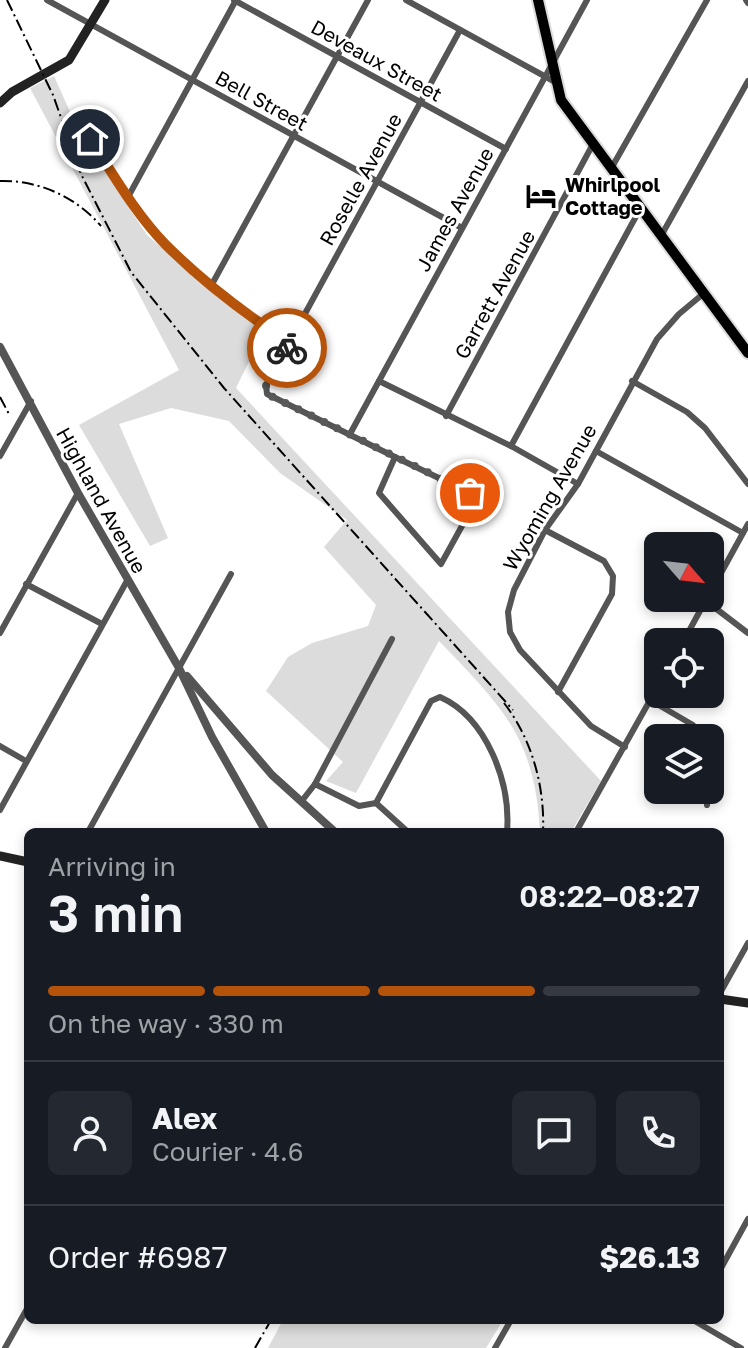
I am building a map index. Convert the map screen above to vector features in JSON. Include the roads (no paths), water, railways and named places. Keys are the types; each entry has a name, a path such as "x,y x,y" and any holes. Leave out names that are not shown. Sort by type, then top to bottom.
{"main road":[{"path":"0,103 12,92 66,63 105,0"},
{"path":"538,0 561,100 748,353"},
{"path":"0,856 24,861"},
{"path":"724,997 748,1003"}],"street":[{"name":"Bell Street","path":"47,0 462,228"},
{"path":"128,197 235,0"},
{"name":"Deveaux Street","path":"235,0 506,149"},
{"path":"211,286 368,0"},
{"path":"406,0 557,83"},
{"name":"James Avenue","path":"350,434 587,0"},
{"path":"612,167 707,0"},
{"name":"Roselle Avenue","path":"350,434 267,394 266,385 460,30"},
{"path":"661,236 748,81"},
{"path":"77,119 128,197 163,242 249,317 290,343"},
{"name":"Garrett Avenue","path":"446,416 593,144"},
{"path":"511,446 640,209"},
{"name":"Wyoming Avenue","path":"625,747 591,726 520,650 510,632 508,612 514,590 545,530 578,484 657,339 703,294"},
{"name":"Highland Avenue","path":"0,347 78,493 179,668 212,737 264,828"},
{"path":"379,381 511,446 578,484"},
{"path":"632,381 687,412 705,428 748,484"},
{"path":"0,456 31,401"},
{"path":"350,434 470,493 473,506 441,564 379,493 395,457"},
{"path":"596,451 743,533"},
{"path":"0,633 78,493"},
{"path":"724,568 748,524"},
{"path":"545,530 604,561 613,576 612,594 558,692"},
{"path":"90,828 231,574"},
{"path":"0,810 128,579"},
{"path":"26,584 102,624"},
{"path":"724,611 748,633"},
{"path":"301,802 315,784 392,639"},
{"name":"Highland Avenue","path":"179,668 272,775 330,828"},
{"path":"376,803 431,701 440,697 455,703 498,762 509,812 507,828"},
{"path":"578,828 646,708"},
{"path":"664,708 691,724"},
{"path":"0,746 26,761"},
{"path":"315,784 359,806 376,803"},
{"path":"376,803 404,828"},
{"path":"724,988 748,943"},
{"path":"724,1263 748,1219"},
{"path":"5,1348 24,1314"},
{"path":"495,1348 509,1324"},
{"path":"698,1324 741,1348"}],"railway":[{"path":"7,0 53,95 81,174 131,272 224,388 513,710"},
{"path":"0,181 15,181 56,192 80,207 101,226"},
{"path":"0,397 9,414"},
{"path":"504,703 522,732 535,764 542,798 543,828"},
{"path":"255,1348 269,1324"}],"place":[{"name":"Whirlpool Cottage","path":"541,196"}]}
